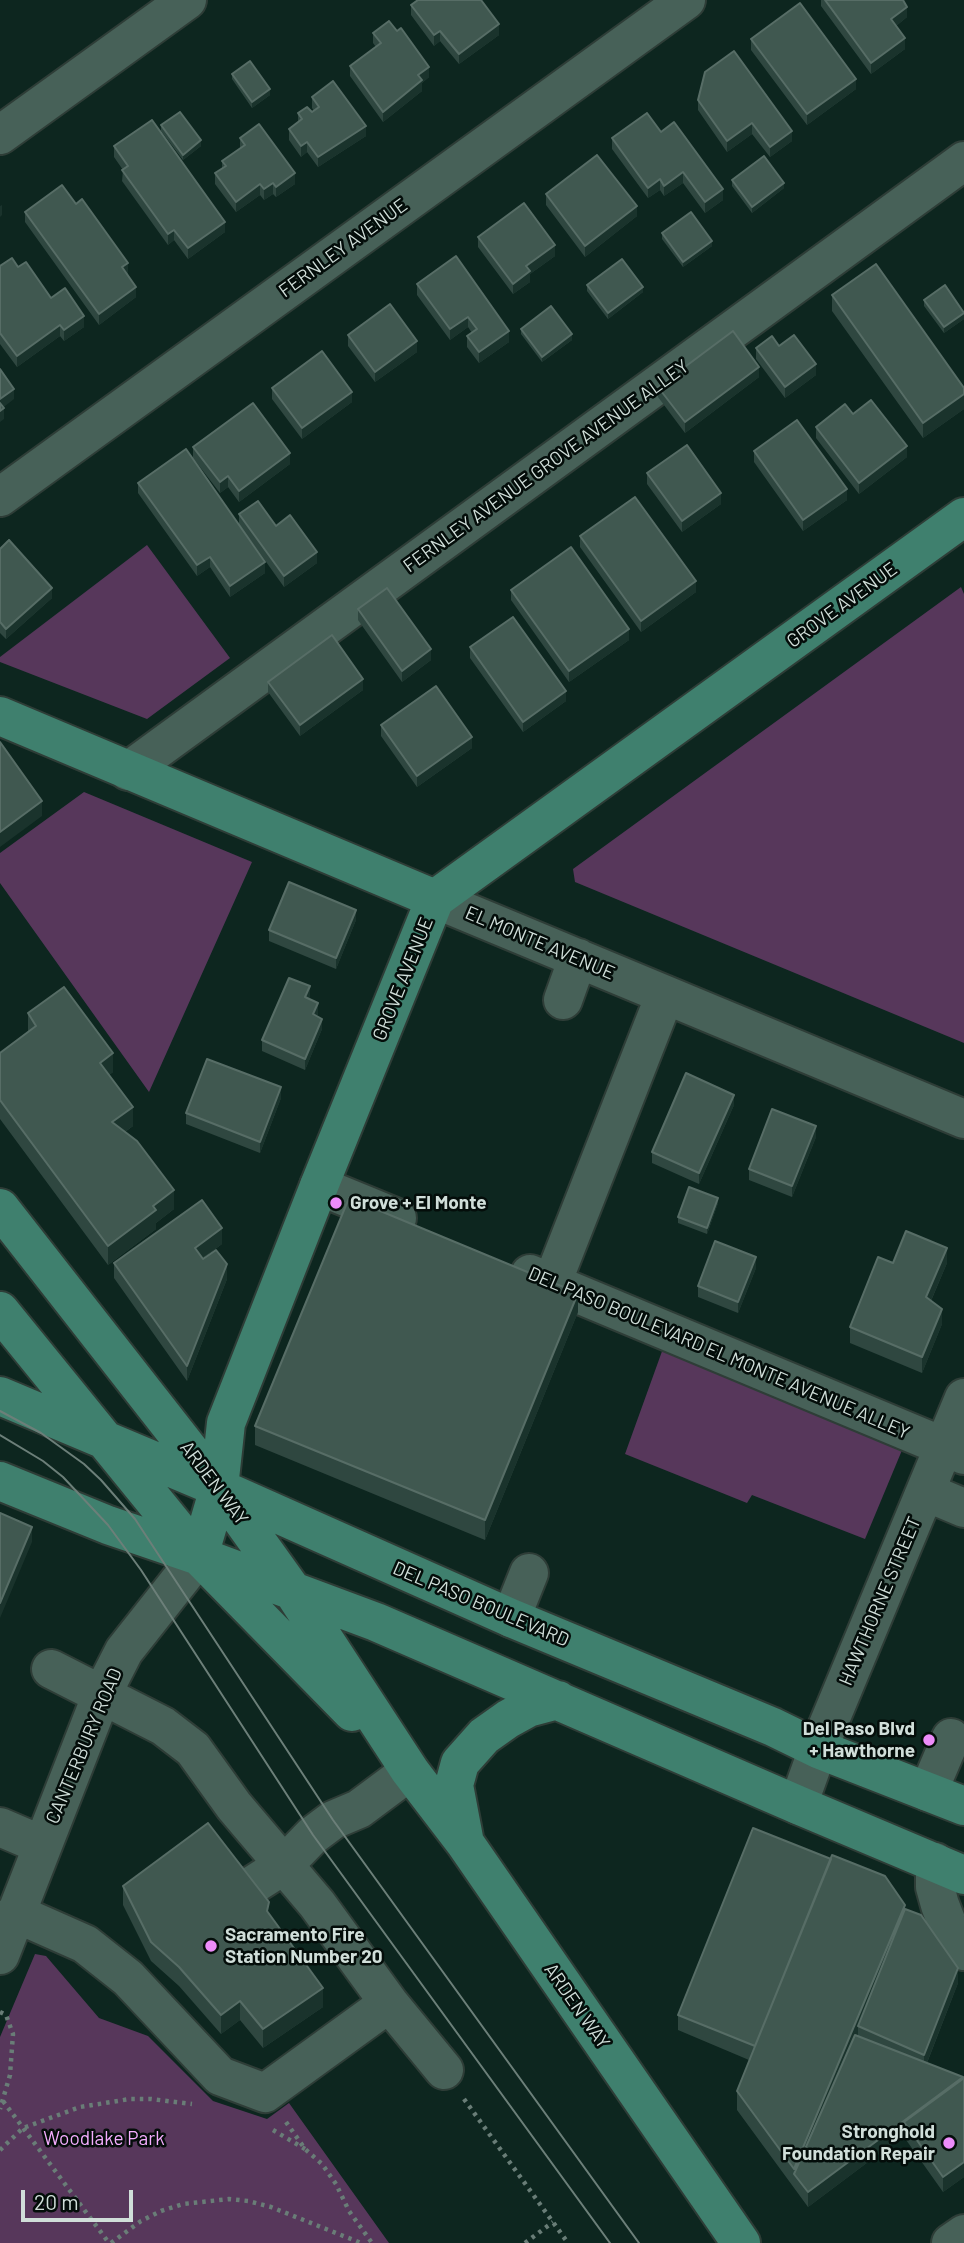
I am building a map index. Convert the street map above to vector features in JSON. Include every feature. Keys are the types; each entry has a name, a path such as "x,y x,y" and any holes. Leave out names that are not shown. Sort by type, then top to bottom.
{"main road":[{"name":"GROVE AVENUE","path":"199,1556 219,1488 226,1423 435,899 964,517"},
{"name":"EL MONTE AVENUE","path":"0,716 435,899"},
{"name":"ARDEN WAY","path":"0,1208 219,1488 292,1590 410,1771 465,1843 741,2243"},
{"name":"ARDEN WAY","path":"0,1311 199,1556 410,1771"},
{"name":"DEL PASO BOULEVARD","path":"0,1396 219,1488 511,1618 773,1727 818,1749 964,1806"},
{"path":"0,1481 108,1525 376,1622 949,1869"},
{"path":"465,1843 454,1785 460,1763 484,1736 508,1719 528,1708 558,1700"}],"street":[{"path":"0,135 187,0"},
{"name":"FERNLEY AVENUE","path":"0,497 686,0"},
{"name":"FERNLEY AVENUE GROVE AVENUE ALLEY","path":"128,771 964,161"},
{"name":"EL MONTE AVENUE","path":"435,899 964,1119"},
{"path":"563,1000 578,958"},
{"path":"552,1283 665,995"},
{"path":"319,1186 426,1231"},
{"name":"DEL PASO BOULEVARD EL MONTE AVENUE ALLEY","path":"496,1260 954,1451"},
{"name":"HAWTHORNE STREET","path":"798,1805 818,1749 926,1492 954,1451 964,1398"},
{"path":"926,1492 964,1508"},
{"name":"CANTERBURY ROAD","path":"0,1955 102,1694 124,1651 199,1556"},
{"path":"511,1618 529,1573"},
{"path":"51,1669 163,1726 193,1749 234,1806 317,1904 389,2003 444,2070"},
{"path":"929,1792 951,1738"},
{"path":"245,1890 284,1865 313,1835 333,1820 359,1810 410,1771"},
{"path":"0,1827 42,1846"},
{"path":"949,1869 935,1886 947,1923 964,1951"},
{"path":"15,1913 140,1969 220,2076 267,2111 389,2003"},
{"path":"951,2243 964,2234"}],"path":[{"path":"0,2012 6,2015 13,2034 10,2075 0,2109"},
{"path":"444,2070 568,2243"},
{"path":"0,2150 23,2128 71,2109 130,2099 197,2105"},
{"path":"3,2101 110,2243 141,2221 161,2211 183,2204 229,2199 271,2207 361,2243"},
{"path":"267,2111 329,2174 349,2211 372,2243"},
{"path":"267,2111 305,2149"},
{"path":"525,2243 553,2222"}],"green space":[{"path":"147,545 230,658 147,719 0,662 0,657"},
{"path":"961,587 964,594 964,1043 575,882 573,869"},
{"path":"84,792 252,862 149,1092 0,883 0,853"},
{"path":"665,1343 905,1443 865,1539 752,1495 747,1503 625,1454"},
{"name":"Woodlake Park","path":"35,1954 46,1956 99,2018 148,2036 213,2101 267,2119 289,2103 389,2243 0,2243 0,2037"}],"building":[{"path":"418,0 481,0 499,24 459,54 440,31 434,35 411,5"},
{"path":"825,0 903,0 907,7 891,19 905,38 871,63"},
{"path":"800,3 856,79 807,114 751,39"},
{"path":"389,21 397,31 401,28 429,67 418,75 422,80 383,112 350,66 381,43 373,33"},
{"path":"734,51 792,131 770,147 752,123 727,141 698,100 705,72"},
{"path":"250,61 270,89 252,102 232,74"},
{"path":"333,81 366,126 318,157 307,142 301,146 289,129 302,119 298,113 307,107 312,112 319,107 312,97"},
{"path":"180,112 201,140 183,155 161,125"},
{"path":"647,113 661,132 674,122 723,189 705,202 683,172 664,186 660,179 648,188 612,138"},
{"path":"152,120 225,222 188,248 174,230 168,234 122,170 128,166 114,146"},
{"path":"259,124 295,173 276,187 273,183 264,189 260,184 236,202 215,173 226,166 222,161 245,145 240,138"},
{"path":"597,155 637,206 585,246 546,194"},
{"path":"764,156 784,183 752,207 732,180"},
{"path":"62,185 76,204 82,199 128,263 122,267 136,287 99,314 25,212"},
{"path":"524,203 555,245 526,266 530,271 513,284 478,237"},
{"path":"691,212 712,241 683,262 662,233"},
{"path":"456,256 509,331 479,352 467,336 477,329 468,317 450,329 417,284"},
{"path":"12,258 18,267 26,262 51,298 65,288 84,316 64,330 60,325 17,356 0,333 0,266"},
{"path":"622,259 643,287 608,313 587,285"},
{"path":"876,264 964,388 964,394 923,423 832,295"},
{"path":"945,285 964,313 944,327 924,300"},
{"path":"390,304 417,341 375,372 348,335"},
{"path":"551,306 572,334 542,357 521,329"},
{"path":"733,331 759,367 685,422 658,387"},
{"path":"794,335 816,364 785,387 756,348 772,336 779,346"},
{"path":"322,351 352,392 302,428 272,388"},
{"path":"0,369 14,389 0,399"},
{"path":"871,400 907,446 859,483 816,427 845,404 853,414"},
{"path":"253,403 290,453 239,491 228,476 220,482 193,447"},
{"path":"797,420 847,489 803,520 754,451"},
{"path":"687,445 721,493 682,521 647,473"},
{"path":"186,449 265,562 230,586 210,557 197,565 138,483"},
{"path":"635,497 696,581 641,621 580,536"},
{"path":"258,501 276,526 290,515 317,552 284,576 239,514"},
{"path":"9,540 52,588 6,629 0,622 0,549"},
{"path":"571,547 629,629 569,671 511,590"},
{"path":"387,588 431,649 402,671 358,609"},
{"path":"513,617 566,691 523,722 470,647"},
{"path":"332,635 363,679 300,725 268,682"},
{"path":"436,686 472,737 417,776 381,725"},
{"path":"0,742 42,801 0,832"},
{"path":"289,882 356,910 336,958 269,930"},
{"path":"289,978 310,986 305,997 318,1003 313,1014 322,1019 305,1059 262,1040"},
{"path":"64,987 113,1053 100,1063 133,1107 112,1122 137,1141 174,1190 153,1206 156,1210 108,1246 0,1100 0,1053 36,1026 28,1013"},
{"path":"207,1059 281,1087 260,1142 186,1113"},
{"path":"686,1073 734,1095 699,1173 652,1152"},
{"path":"772,1109 816,1126 792,1186 749,1169"},
{"path":"689,1187 718,1198 707,1228 678,1217"},
{"path":"349,1198 578,1293 485,1520 255,1426"},
{"path":"202,1200 222,1228 195,1248 203,1259 216,1250 227,1264 187,1366 114,1263"},
{"path":"906,1231 947,1248 926,1297 942,1309 922,1357 850,1327 878,1257 893,1263"},
{"path":"715,1241 756,1257 738,1302 698,1286"},
{"path":"0,1513 32,1527 0,1603"},
{"name":"Sacramento Fire Station Number 20","path":"208,1823 269,1902 267,1911 323,1988 263,2029 240,2001 221,2015 179,1967 151,1942 123,1886"},
{"path":"753,1828 831,1859 755,2046 678,2015"},
{"path":"832,1855 885,1876 905,1905 794,2169 737,2091"},
{"path":"905,1909 921,1915 958,1968 924,2055 858,2026"},
{"path":"855,2035 963,2077 808,2192 794,2174"},
{"path":"964,2078 964,2162 943,2177 904,2122"}],"tram line":[{"path":"0,1411 41,1433 84,1464 135,1519 333,1820 639,2243"},
{"path":"0,1435 43,1461 63,1477 108,1525 141,1570 313,1835 610,2243"}],"place":[{"name":"Grove + El Monte","path":"336,1203"},
{"name":"Del Paso Blvd + Hawthorne","path":"929,1740"},
{"name":"Sacramento Fire Station Number 20","path":"211,1946"},
{"name":"Stronghold Foundation Repair","path":"949,2143"}]}
